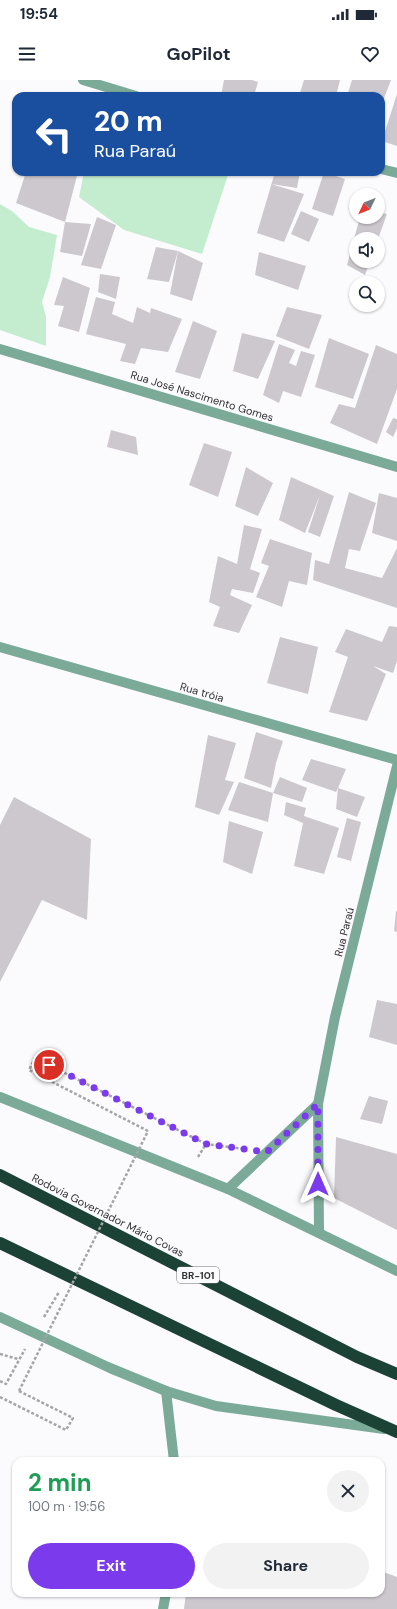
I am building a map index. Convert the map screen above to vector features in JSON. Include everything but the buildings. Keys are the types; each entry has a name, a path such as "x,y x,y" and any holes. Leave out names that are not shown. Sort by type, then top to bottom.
{"highway":[{"name":"Rodovia Governador Mário Covas","path":"0,1174 357,1357 397,1374"},
{"path":"0,1243 394,1431"}],"street":[{"path":"83,80 123,92"},
{"path":"385,170 397,174"},
{"name":"Rua José Nascimento Gomes","path":"0,349 397,467"},
{"name":"Rua tróia","path":"0,647 397,760"},
{"name":"Rua Paraú","path":"319,1232 318,1104 335,1017 397,766"},
{"path":"0,1097 228,1189 319,1232 397,1272"},
{"path":"228,1189 318,1104"},
{"path":"0,1317 110,1368 166,1391 216,1406 394,1431"},
{"path":"166,1391 174,1457"},
{"path":"163,1609 165,1597"}],"path":[{"path":"0,1397 66,1430 73,1418 18,1390 148,1130 29,1070 35,1058 206,1144 267,1152"},
{"path":"189,1173 206,1144"},
{"path":"0,1354 18,1359"}],"green space":[{"path":"83,176 228,176 202,254 124,230 79,197"},
{"path":"0,204 12,211 29,227 57,235 50,277 42,302 46,317 46,346 0,330"}],"route":[{"path":"49,1065 206,1144 267,1152 318,1104 318,1184"}]}
